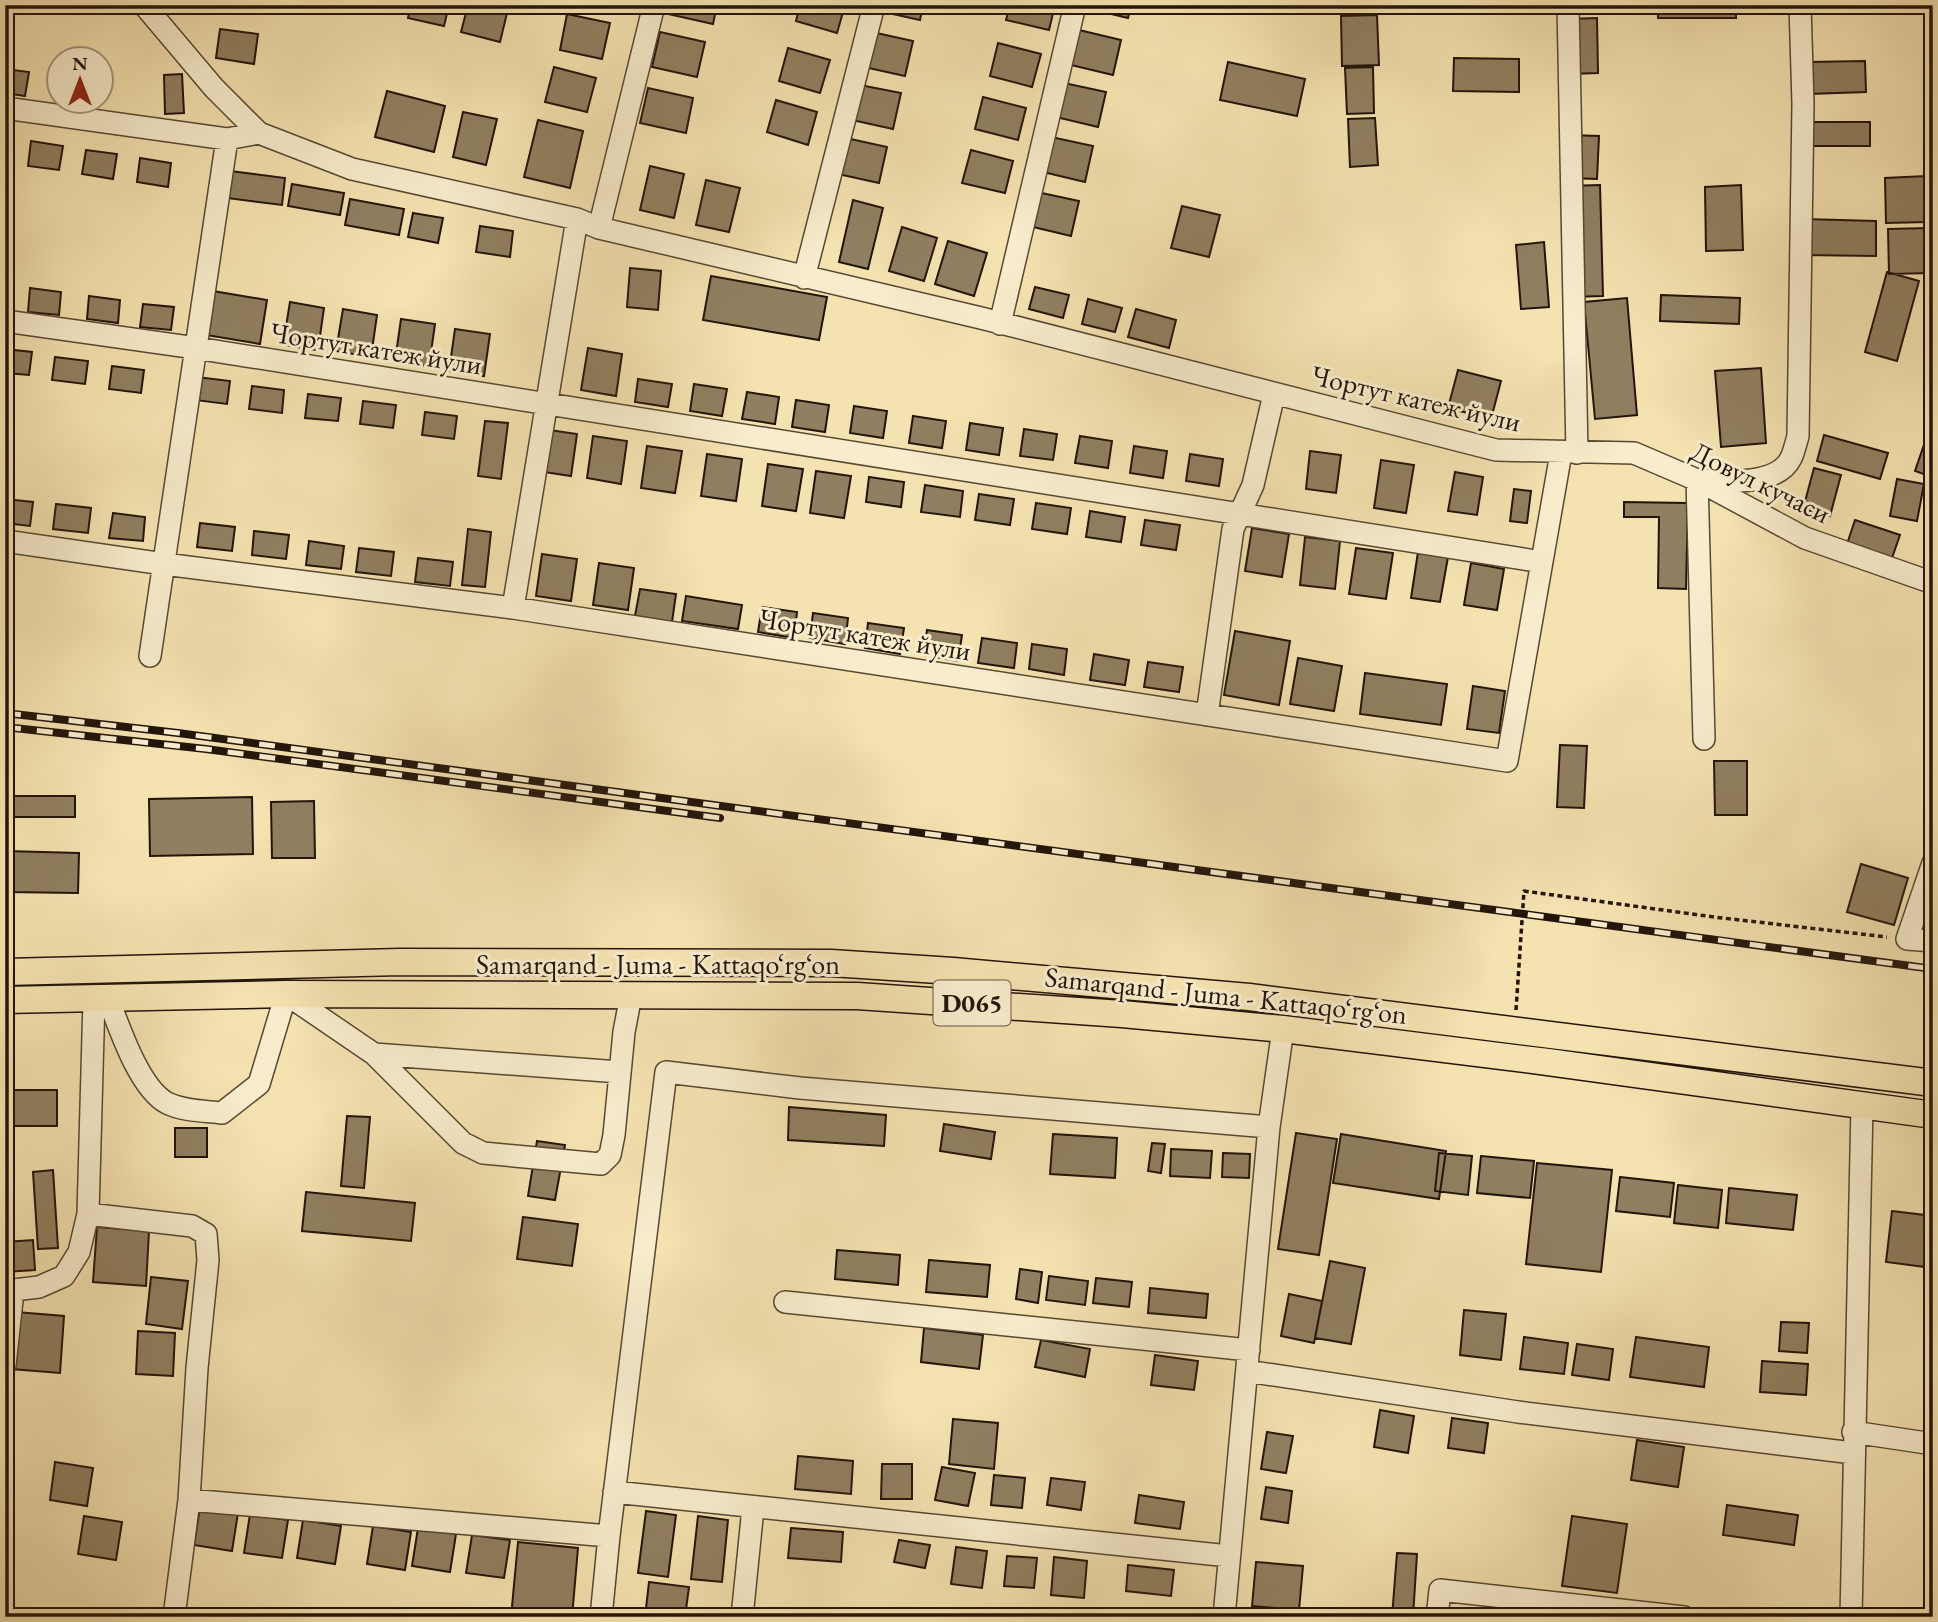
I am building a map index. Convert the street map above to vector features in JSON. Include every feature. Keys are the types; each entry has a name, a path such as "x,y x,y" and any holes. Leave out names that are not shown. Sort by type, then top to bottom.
{"main road":[{"name":"Samarqand - Juma - Kattaqo‘rg‘on","path":"9,968 400,962 831,963 1249,997 1933,1083"},
{"path":"9,968 11,1000"},
{"name":"Samarqand - Juma - Kattaqo‘rg‘on","path":"11,1000 286,994 856,996 1122,1014 1283,1030 1548,1062 1933,1115"},
{"path":"1548,1062 1552,1034"}],"street":[{"name":"Чортут катеж йули","path":"5,541 513,608 1507,761 1542,562 1569,453 1496,450 1000,324 599,228 577,219 352,169 259,133 214,88 145,5"},
{"path":"804,278 874,5"},
{"path":"1000,324 1075,5"},
{"path":"1568,5 1569,453"},
{"path":"1704,739 1697,480 1737,482 1774,475 1791,460 1798,436 1803,104 1800,5"},
{"path":"599,228 647,7"},
{"path":"5,108 227,139 259,133"},
{"path":"150,656 227,139"},
{"path":"513,608 577,219"},
{"name":"Чортут катеж йули","path":"5,321 547,403 1542,562"},
{"name":"Чортут катеж йули","path":"1207,715 1233,529 1253,485 1274,394"},
{"name":"Довул кучаси","path":"1569,453 1634,453 1697,480 1805,538 1933,583"},
{"path":"1933,863 1907,939 1933,941"},
{"path":"101,998 143,1079 166,1103 193,1110 222,1112 260,1084 286,994 374,1054 463,1143 484,1153 601,1164 610,1156 614,1135 631,995"},
{"path":"5,1365 9,1291 38,1287 64,1276 79,1252 88,1214 101,998"},
{"path":"1224,1617 1269,1127 1283,1030"},
{"path":"374,1054 620,1072"},
{"path":"601,1617 666,1072 800,1088 1269,1127"},
{"path":"1851,1617 1862,1106"},
{"path":"88,1214 192,1226 206,1234 208,1261 197,1368 189,1500 174,1617"},
{"path":"785,1301 1248,1360 1518,1412 1853,1442 1933,1444"},
{"path":"614,1492 1229,1556"},
{"path":"189,1500 609,1536"},
{"path":"742,1617 753,1508"},
{"path":"1437,1617 1440,1590 1684,1617"}],"path":[{"path":"1515,1029 1524,891 1714,917 1907,939"}],"building":[{"path":"411,5 449,5 444,26 408,18"},
{"path":"468,5 509,5 500,42 461,32"},
{"path":"669,5 717,5 713,24 668,14"},
{"path":"800,5 845,5 837,33 796,21"},
{"path":"880,5 923,5 920,20 879,11"},
{"path":"1010,5 1055,5 1049,30 1006,20"},
{"path":"1087,5 1131,5 1128,18 1086,8"},
{"path":"1340,5 1383,5 1383,10 1340,12"},
{"path":"1658,5 1736,5 1736,18 1658,18"},
{"path":"567,14 610,23 602,59 560,50"},
{"path":"1377,15 1379,65 1342,66 1341,16"},
{"path":"1597,18 1598,73 1569,74 1568,19"},
{"path":"220,29 258,34 254,64 216,58"},
{"path":"1079,30 1121,40 1113,75 1071,65"},
{"path":"660,32 705,42 697,77 652,67"},
{"path":"872,32 913,41 905,76 864,67"},
{"path":"998,43 1041,54 1032,87 990,76"},
{"path":"788,48 830,60 820,93 779,81"},
{"path":"1454,58 1519,59 1519,92 1453,91"},
{"path":"1865,61 1866,92 1809,94 1808,62"},
{"path":"1228,62 1305,79 1297,116 1220,100"},
{"path":"554,67 596,78 587,112 545,102"},
{"path":"1373,67 1374,113 1347,114 1345,68"},
{"path":"5,69 29,72 25,96 5,93"},
{"path":"182,74 184,113 165,114 164,75"},
{"path":"1064,83 1106,92 1098,127 1056,117"},
{"path":"860,85 901,93 893,129 852,120"},
{"path":"648,88 693,98 686,133 640,123"},
{"path":"387,91 445,106 434,152 375,137"},
{"path":"983,97 1026,108 1018,140 975,129"},
{"path":"776,100 817,112 808,145 767,132"},
{"path":"463,112 497,119 486,165 453,157"},
{"path":"1375,118 1378,165 1350,167 1348,119"},
{"path":"538,120 583,131 570,188 524,177"},
{"path":"1811,122 1870,122 1870,146 1811,146"},
{"path":"1569,135 1599,136 1597,179 1567,178"},
{"path":"1051,137 1093,146 1085,182 1043,172"},
{"path":"846,138 887,147 879,183 838,174"},
{"path":"31,141 63,146 59,170 28,166"},
{"path":"86,150 117,154 113,179 82,174"},
{"path":"971,150 1013,161 1005,193 962,183"},
{"path":"140,158 171,163 168,187 137,182"},
{"path":"650,166 684,174 674,218 640,210"},
{"path":"230,171 285,178 282,205 227,198"},
{"path":"1926,176 1928,222 1886,223 1885,178"},
{"path":"706,180 740,188 729,232 696,225"},
{"path":"292,184 344,193 340,215 288,206"},
{"path":"1600,185 1603,296 1570,297 1566,186"},
{"path":"1741,185 1743,250 1706,251 1705,187"},
{"path":"1037,192 1079,201 1071,236 1029,226"},
{"path":"350,199 404,209 399,235 345,225"},
{"path":"853,200 883,208 868,269 839,262"},
{"path":"1182,206 1220,215 1209,257 1171,248"},
{"path":"413,213 443,218 438,243 408,237"},
{"path":"1803,219 1876,221 1876,256 1802,255"},
{"path":"480,226 513,231 510,257 476,252"},
{"path":"902,227 937,238 924,281 889,271"},
{"path":"1930,228 1932,273 1889,274 1888,229"},
{"path":"948,241 987,253 974,296 935,284"},
{"path":"1544,242 1549,307 1521,309 1516,245"},
{"path":"630,268 661,271 658,310 627,307"},
{"path":"1887,272 1919,281 1897,361 1865,352"},
{"path":"711,276 827,297 819,340 703,320"},
{"path":"5,283 9,283 6,306 5,306"},
{"path":"1035,287 1069,295 1063,318 1029,309"},
{"path":"30,288 61,292 59,315 28,312"},
{"path":"213,291 267,300 260,344 206,335"},
{"path":"1661,295 1740,298 1739,324 1660,321"},
{"path":"89,296 120,300 118,323 87,319"},
{"path":"1627,298 1637,415 1595,419 1584,302"},
{"path":"1088,299 1122,308 1115,332 1082,324"},
{"path":"290,302 324,308 318,350 283,345"},
{"path":"143,304 174,307 171,330 140,327"},
{"path":"343,309 377,315 371,357 336,351"},
{"path":"1136,309 1176,320 1169,348 1128,337"},
{"path":"401,319 435,324 429,366 395,361"},
{"path":"455,329 490,334 484,376 449,371"},
{"path":"588,348 622,354 616,396 581,390"},
{"path":"5,349 32,352 29,375 5,373"},
{"path":"55,357 88,361 85,384 52,380"},
{"path":"112,366 144,370 141,393 109,389"},
{"path":"1761,368 1766,443 1721,447 1715,371"},
{"path":"1458,370 1501,381 1491,419 1448,408"},
{"path":"197,377 230,381 227,404 195,400"},
{"path":"638,379 672,384 668,407 635,402"},
{"path":"694,384 727,389 722,416 690,411"},
{"path":"252,386 284,390 282,413 249,409"},
{"path":"747,392 779,397 775,424 742,419"},
{"path":"308,394 341,398 338,421 305,418"},
{"path":"796,400 829,405 825,432 792,427"},
{"path":"363,401 396,405 393,428 360,424"},
{"path":"854,406 887,411 883,438 850,433"},
{"path":"425,412 457,416 454,439 422,435"},
{"path":"913,416 946,421 942,448 909,443"},
{"path":"485,421 508,423 501,479 478,476"},
{"path":"970,423 1003,428 999,455 966,450"},
{"path":"543,429 577,434 571,476 537,471"},
{"path":"1024,429 1057,434 1053,460 1020,456"},
{"path":"1824,435 1888,453 1880,479 1817,461"},
{"path":"593,436 627,441 621,484 587,478"},
{"path":"1080,436 1112,441 1108,468 1075,463"},
{"path":"1927,436 1933,438 1933,466 1929,476 1915,471"},
{"path":"647,446 682,451 675,493 641,488"},
{"path":"1134,446 1167,451 1163,478 1130,473"},
{"path":"1310,451 1341,455 1336,493 1306,489"},
{"path":"707,454 742,459 736,501 701,496"},
{"path":"1190,454 1223,459 1219,486 1186,481"},
{"path":"1381,460 1414,465 1406,513 1374,508"},
{"path":"768,464 803,469 796,511 762,506"},
{"path":"1814,468 1841,475 1830,516 1803,509"},
{"path":"816,471 851,476 844,518 810,513"},
{"path":"1455,472 1483,477 1477,515 1448,511"},
{"path":"869,477 904,482 901,507 866,502"},
{"path":"1897,479 1924,484 1917,521 1890,516"},
{"path":"925,485 963,491 960,517 921,512"},
{"path":"1514,489 1531,491 1527,523 1510,521"},
{"path":"979,494 1014,499 1010,525 975,520"},
{"path":"5,499 33,502 30,526 5,523"},
{"path":"1624,502 1688,503 1686,589 1658,588 1659,517 1624,517"},
{"path":"1036,503 1071,508 1067,534 1032,529"},
{"path":"56,504 91,508 88,533 53,529"},
{"path":"1090,511 1125,517 1121,542 1086,537"},
{"path":"113,513 145,517 143,541 109,538"},
{"path":"1145,520 1180,525 1176,550 1141,545"},
{"path":"1855,520 1900,535 1891,561 1846,547"},
{"path":"200,523 235,527 232,551 197,547"},
{"path":"1252,528 1289,534 1282,577 1245,571"},
{"path":"468,529 491,532 485,587 462,585"},
{"path":"254,531 289,535 286,559 252,555"},
{"path":"1305,537 1340,541 1335,589 1300,585"},
{"path":"309,541 344,546 341,569 306,565"},
{"path":"359,548 394,552 391,576 356,572"},
{"path":"1356,548 1393,553 1386,599 1349,594"},
{"path":"1418,552 1448,557 1440,602 1411,598"},
{"path":"542,554 577,559 571,601 536,596"},
{"path":"418,558 453,562 450,586 415,582"},
{"path":"599,563 634,568 628,610 593,605"},
{"path":"1471,563 1504,569 1497,610 1464,605"},
{"path":"640,589 676,594 672,622 635,616"},
{"path":"686,596 742,605 738,629 682,621"},
{"path":"762,607 797,612 794,638 758,632"},
{"path":"813,613 848,618 845,644 810,638"},
{"path":"868,623 904,628 900,654 865,648"},
{"path":"927,630 962,635 958,661 923,655"},
{"path":"1235,631 1290,641 1279,705 1224,695"},
{"path":"982,638 1017,643 1014,668 978,663"},
{"path":"1032,644 1067,649 1064,675 1029,669"},
{"path":"1094,654 1129,660 1125,685 1090,680"},
{"path":"1298,658 1342,666 1334,711 1290,704"},
{"path":"1148,662 1183,667 1179,692 1144,687"},
{"path":"1365,673 1447,684 1441,725 1360,714"},
{"path":"1473,686 1505,691 1499,733 1467,729"},
{"path":"1560,745 1587,746 1584,808 1557,807"},
{"path":"1714,761 1747,761 1747,815 1715,815"},
{"path":"5,796 75,796 75,817 5,817"},
{"path":"252,797 253,854 150,856 149,799"},
{"path":"314,801 315,858 272,858 271,802"},
{"path":"5,851 79,853 78,893 5,892"},
{"path":"1861,864 1908,878 1894,925 1847,912"},
{"path":"6,1090 57,1090 57,1126 6,1126"},
{"path":"789,1107 886,1115 884,1146 788,1140"},
{"path":"347,1116 370,1117 364,1188 341,1186"},
{"path":"944,1124 995,1132 991,1159 940,1151"},
{"path":"175,1128 207,1128 207,1157 175,1157"},
{"path":"1296,1133 1337,1139 1319,1255 1278,1249"},
{"path":"1053,1134 1117,1138 1115,1178 1050,1174"},
{"path":"1341,1134 1446,1151 1439,1199 1333,1183"},
{"path":"537,1141 565,1145 555,1200 528,1196"},
{"path":"1152,1143 1165,1144 1161,1173 1148,1171"},
{"path":"1171,1149 1212,1151 1210,1178 1170,1176"},
{"path":"1223,1153 1250,1154 1249,1178 1222,1177"},
{"path":"1439,1153 1472,1156 1468,1195 1435,1191"},
{"path":"1481,1156 1534,1161 1530,1198 1477,1193"},
{"path":"1537,1163 1612,1170 1601,1272 1526,1264"},
{"path":"53,1170 58,1248 38,1249 33,1172"},
{"path":"1620,1177 1674,1183 1670,1217 1616,1211"},
{"path":"1678,1185 1722,1190 1718,1228 1674,1223"},
{"path":"1729,1188 1797,1195 1793,1230 1726,1223"},
{"path":"306,1192 415,1203 411,1241 302,1231"},
{"path":"1892,1211 1933,1216 1933,1268 1886,1262"},
{"path":"523,1217 578,1224 572,1266 517,1259"},
{"path":"97,1227 149,1231 146,1286 93,1282"},
{"path":"33,1240 35,1270 5,1272 5,1242"},
{"path":"837,1250 900,1255 898,1285 835,1279"},
{"path":"929,1260 990,1265 987,1297 926,1292"},
{"path":"1330,1261 1365,1268 1351,1344 1315,1338"},
{"path":"1020,1269 1042,1272 1038,1303 1016,1299"},
{"path":"1049,1276 1088,1281 1085,1305 1046,1300"},
{"path":"151,1277 188,1281 182,1329 146,1324"},
{"path":"1096,1278 1132,1282 1129,1307 1093,1303"},
{"path":"1150,1288 1208,1294 1206,1318 1148,1313"},
{"path":"1289,1294 1322,1301 1314,1343 1281,1336"},
{"path":"1464,1310 1506,1314 1501,1360 1460,1355"},
{"path":"16,1312 64,1316 60,1373 11,1369"},
{"path":"1781,1322 1809,1323 1807,1353 1779,1351"},
{"path":"924,1328 983,1335 979,1369 921,1362"},
{"path":"138,1331 175,1333 173,1376 136,1374"},
{"path":"1524,1337 1568,1343 1564,1374 1520,1369"},
{"path":"1636,1337 1709,1347 1704,1387 1630,1377"},
{"path":"1041,1340 1090,1349 1085,1377 1035,1367"},
{"path":"1577,1344 1613,1349 1609,1380 1572,1375"},
{"path":"1155,1355 1198,1361 1194,1390 1151,1385"},
{"path":"1762,1361 1808,1364 1806,1395 1760,1392"},
{"path":"1380,1410 1414,1416 1408,1453 1374,1447"},
{"path":"1452,1418 1488,1423 1484,1453 1448,1448"},
{"path":"953,1419 998,1423 994,1469 949,1464"},
{"path":"1267,1432 1293,1436 1286,1473 1261,1469"},
{"path":"1637,1440 1684,1447 1678,1487 1631,1480"},
{"path":"798,1456 853,1461 851,1494 795,1489"},
{"path":"55,1462 93,1468 87,1506 50,1500"},
{"path":"882,1464 912,1464 912,1499 881,1499"},
{"path":"942,1467 975,1473 968,1506 935,1500"},
{"path":"994,1475 1025,1478 1022,1508 991,1505"},
{"path":"1051,1478 1085,1482 1081,1510 1047,1505"},
{"path":"1266,1487 1292,1491 1288,1523 1261,1519"},
{"path":"1139,1495 1184,1502 1180,1529 1135,1523"},
{"path":"1727,1505 1798,1515 1794,1545 1723,1535"},
{"path":"200,1507 238,1513 232,1551 194,1545"},
{"path":"646,1511 676,1515 668,1577 638,1573"},
{"path":"250,1514 288,1520 282,1558 244,1553"},
{"path":"84,1516 122,1522 116,1560 78,1554"},
{"path":"698,1516 728,1520 722,1582 691,1579"},
{"path":"1572,1516 1627,1524 1617,1593 1562,1586"},
{"path":"303,1520 341,1526 335,1564 297,1558"},
{"path":"373,1526 411,1532 405,1570 367,1564"},
{"path":"418,1528 456,1534 450,1572 412,1566"},
{"path":"791,1528 843,1532 841,1562 788,1558"},
{"path":"472,1535 510,1540 504,1578 466,1573"},
{"path":"899,1540 930,1545 925,1568 894,1562"},
{"path":"518,1542 578,1548 572,1617 511,1617"},
{"path":"956,1547 987,1551 982,1588 951,1584"},
{"path":"1397,1553 1417,1554 1413,1617 1392,1617"},
{"path":"1007,1556 1037,1558 1034,1588 1004,1586"},
{"path":"1054,1557 1087,1561 1084,1598 1051,1595"},
{"path":"1256,1562 1303,1566 1299,1610 1252,1606"},
{"path":"1128,1565 1174,1570 1171,1596 1126,1591"},
{"path":"649,1582 689,1587 685,1617 645,1617"},
{"path":"96,1612 136,1614 136,1617 96,1617"}],"railway":[{"path":"5,713 178,733 1933,969"},
{"path":"5,727 206,749 720,818"}]}
